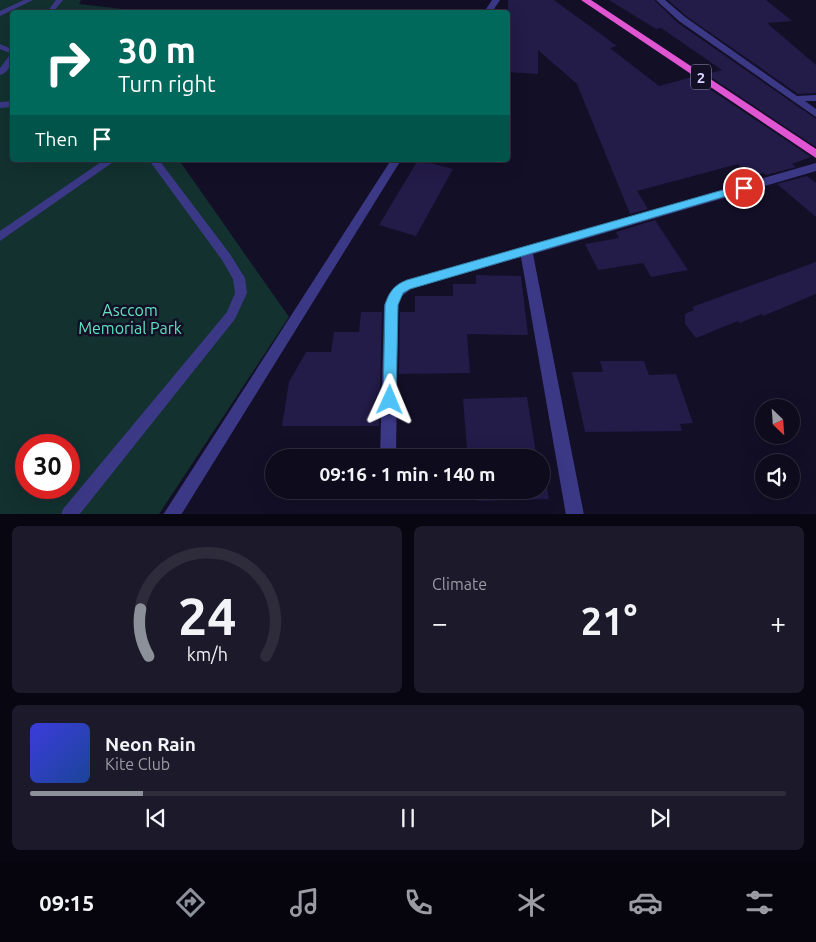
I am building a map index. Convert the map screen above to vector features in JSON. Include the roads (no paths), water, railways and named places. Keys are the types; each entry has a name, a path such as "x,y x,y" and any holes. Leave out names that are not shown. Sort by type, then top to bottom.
{"highway":[{"name":"2","path":"586,0 816,154"}],"street":[{"path":"660,0 682,19 816,114"},
{"path":"797,99 816,98"},
{"path":"170,514 296,320 395,162"},
{"path":"388,449 392,305 394,296 399,289 407,285 816,167"},
{"path":"526,251 575,514"}],"lane":[{"path":"52,10 60,0"},
{"path":"0,14 25,1"},
{"path":"0,73 10,60"},
{"path":"0,237 108,162"},
{"path":"69,514 231,315 241,293 239,278 226,256 156,162"}],"park label":[{"name":"Asccom Memorial Park","path":"130,319"}]}
